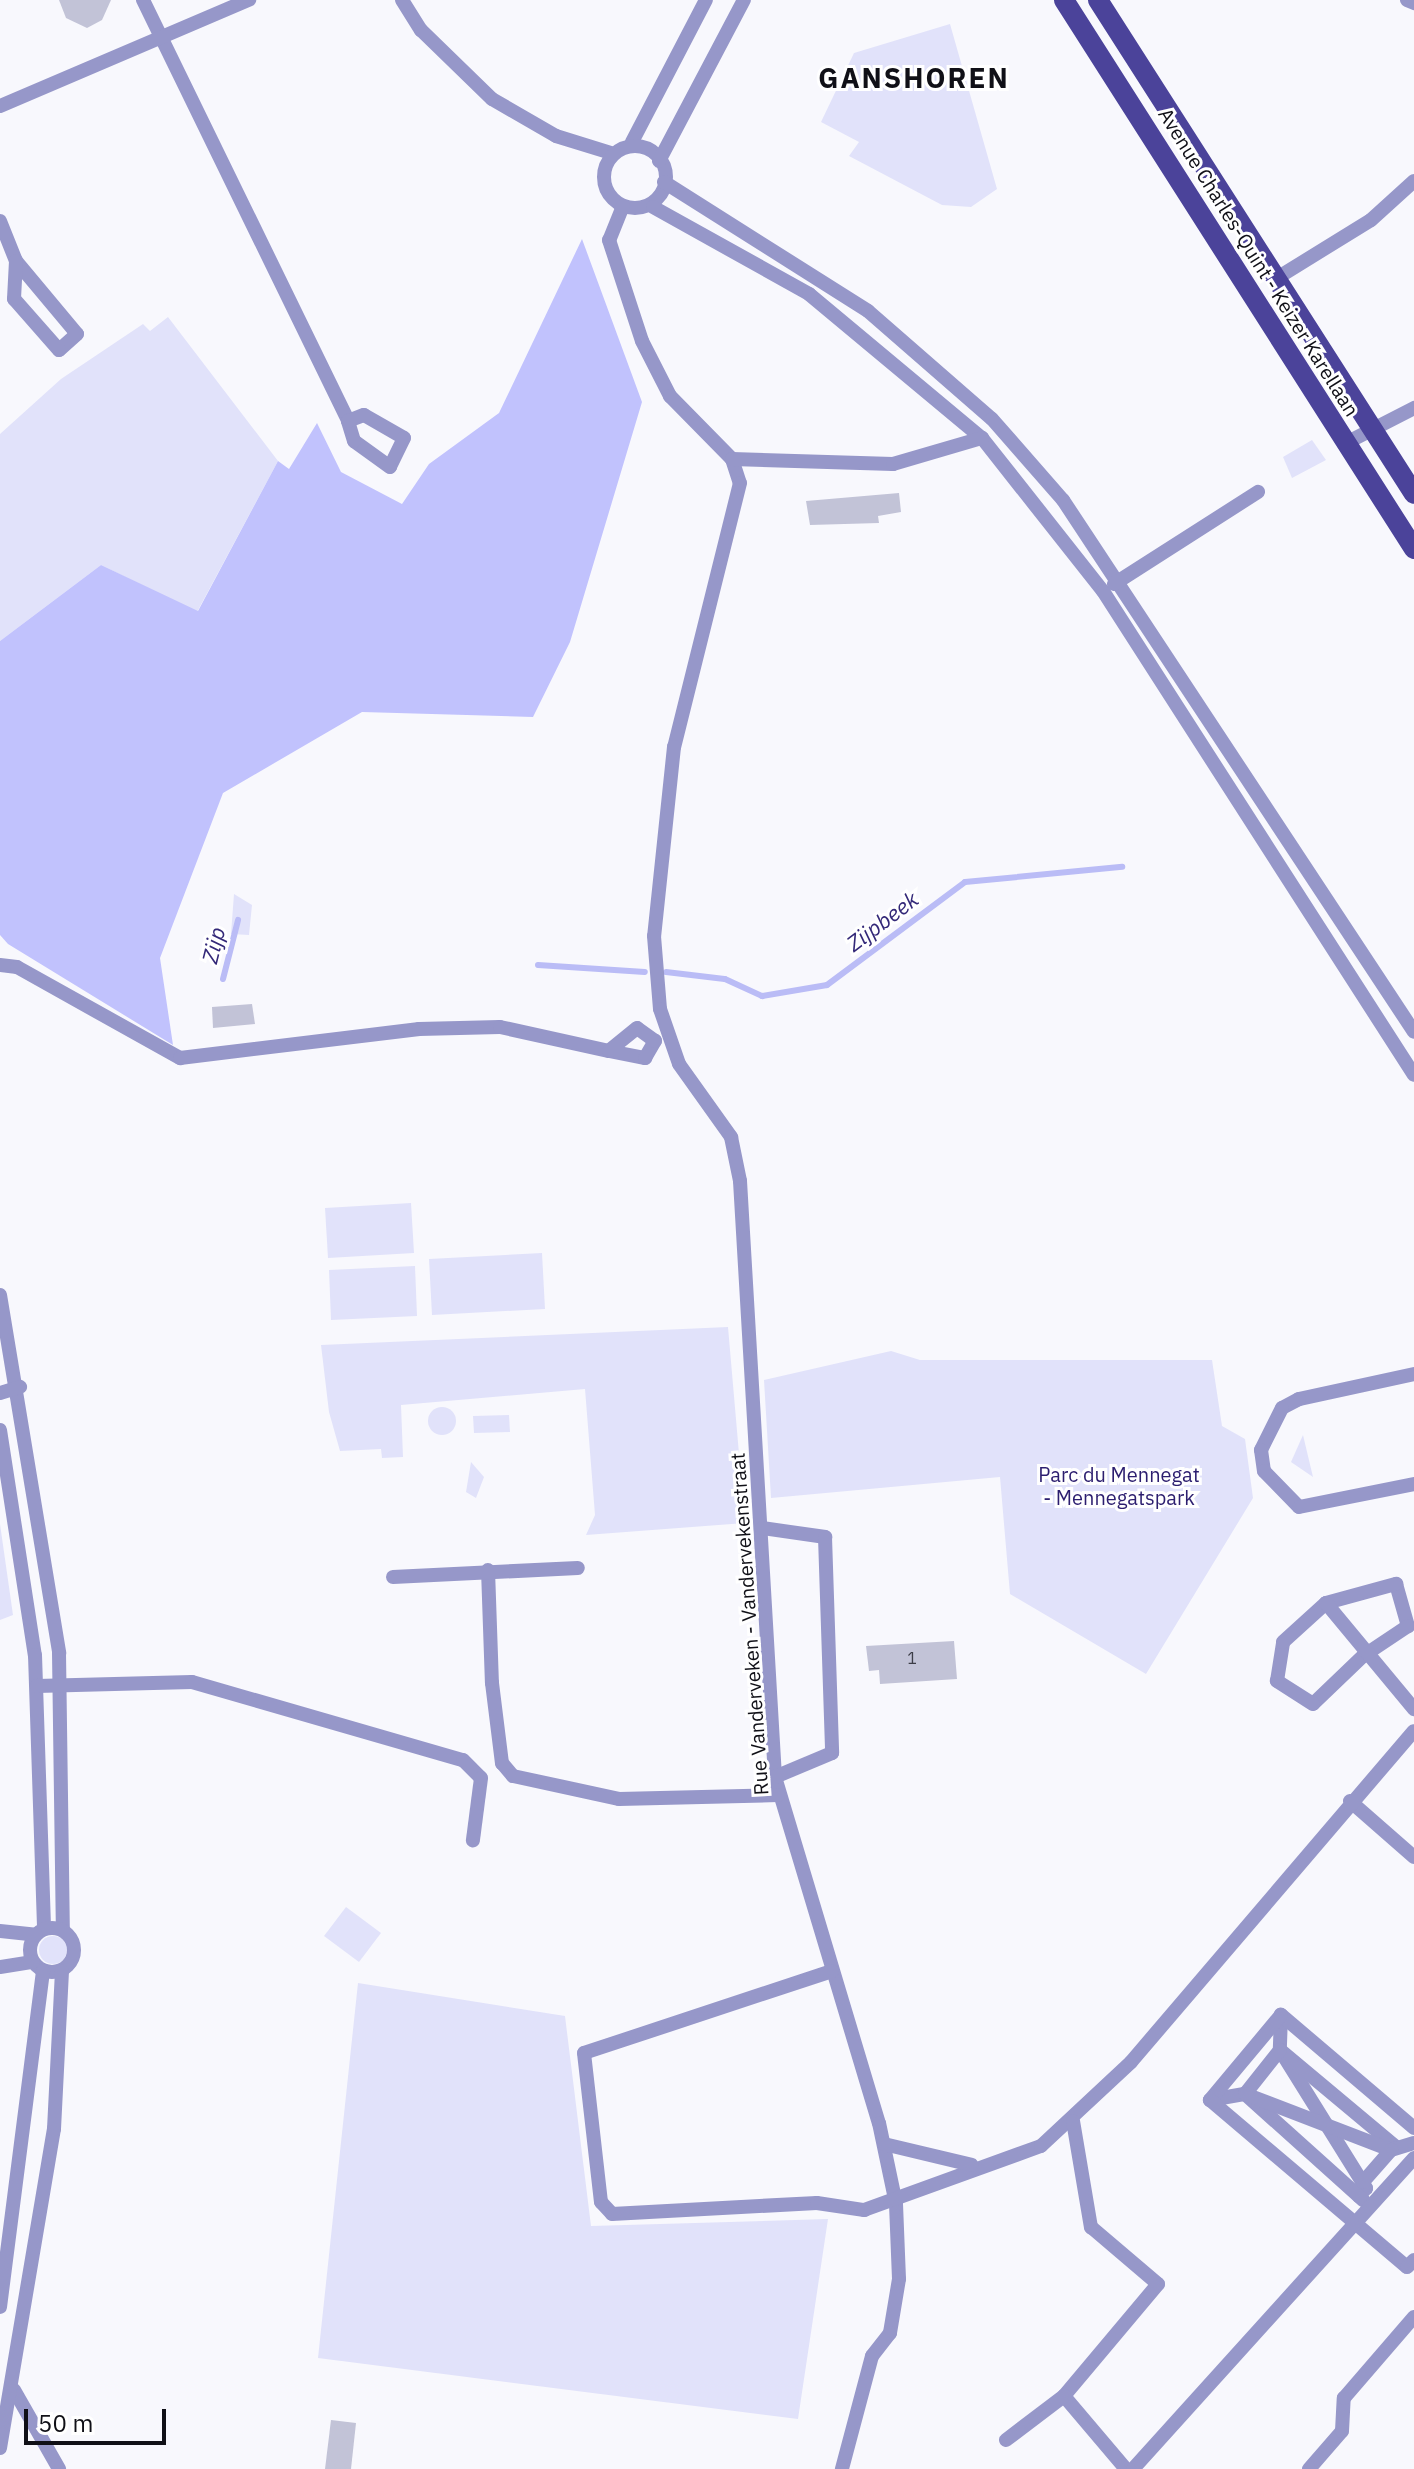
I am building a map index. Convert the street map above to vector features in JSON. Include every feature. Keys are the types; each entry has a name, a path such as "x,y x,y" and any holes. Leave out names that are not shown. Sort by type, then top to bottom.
{"main road":[{"name":"Avenue Charles-Quint - Keizer Karellaan","path":"1064,0 1344,444 1414,549"},
{"name":"Avenue Charles-Quint - Keizer Karellaan","path":"1098,0 1414,494"}],"street":[{"path":"143,0 348,421"},
{"path":"0,106 249,0"},
{"path":"402,0 421,30 492,99 556,136 611,153 632,142 706,0"},
{"path":"653,207 664,182 659,161 744,0"},
{"path":"1407,0 1414,3"},
{"path":"632,142 659,161"},
{"path":"611,153 605,172 623,206"},
{"path":"1277,278 1371,220 1414,181"},
{"path":"664,182 823,278 932,363 1063,500 1121,580 1408,1013 1414,1032"},
{"path":"623,206 653,207 809,294 982,438 1103,591 1414,1075"},
{"path":"623,206 609,240 642,341 670,396 732,459 893,464 982,438"},
{"path":"0,221 16,261 77,334 59,350 14,299 16,261"},
{"path":"1344,444 1414,408"},
{"name":"Rue Vanderveken - Vandervekenstraat","path":"732,459 740,483 691,664 659,846 660,1009 679,1064 731,1137 740,1181 775,1777 884,2144 896,2204 899,2279 890,2333 872,2356 842,2469"},
{"path":"1103,591 1258,492"},
{"path":"0,965 17,967 180,1058 438,1028 500,1027 609,1051"},
{"path":"1384,1029 1408,1013"},
{"path":"0,1295 20,1387 61,1684 63,1930 75,1951 62,1971 54,2129 33,2279 7,2391 0,2448"},
{"path":"1414,1374 1290,1403 1268,1427 1261,1450 1264,1471 1299,1507 1414,1484"},
{"path":"0,1393 20,1387"},
{"path":"0,1430 37,1686 40,1932 0,2307"},
{"path":"762,1528 825,1537 832,1753 775,1777"},
{"path":"393,1577 578,1568"},
{"path":"488,1570 501,1748 513,1776 540,1786 669,1802 778,1795"},
{"path":"1396,1584 1408,1626 1363,1656 1313,1704 1277,1681 1283,1642 1326,1603 1396,1584"},
{"path":"1326,1603 1363,1656 1414,1709"},
{"path":"37,1686 192,1682 463,1760 481,1778 473,1840"},
{"path":"832,1971 593,2047 584,2053 601,2202 612,2214 896,2204 924,2182 1041,2146 1073,2121 1131,2062 1250,1930 1273,1890 1414,1731"},
{"path":"1350,1801 1414,1857"},
{"path":"0,1931 63,1930"},
{"path":"0,1967 38,1966 62,1971"},
{"path":"1281,2015 1280,2050 1326,2123 1362,2193"},
{"path":"1210,2100 1281,2015"},
{"path":"1281,2015 1414,2128"},
{"path":"1245,2094 1280,2050"},
{"path":"1280,2050 1393,2148"},
{"path":"1245,2094 1362,2193"},
{"path":"1210,2100 1245,2094 1393,2148 1414,2143"},
{"path":"1210,2100 1356,2224 1412,2267"},
{"path":"1006,2440 1064,2396 1158,2284 1091,2227 1073,2121"},
{"path":"884,2144 972,2165"},
{"path":"1362,2193 1393,2148"},
{"path":"1133,2469 1414,2158"},
{"path":"5,2275 33,2279"},
{"path":"1309,2469 1342,2431 1344,2398 1414,2317"},
{"path":"7,2391 59,2469"},
{"path":"1064,2396 1126,2469"}],"green space":[{"path":"950,24 997,189 971,207 942,205 849,156 859,142 821,122 854,53"},
{"path":"168,317 278,461 197,612 101,565 0,641 0,434 61,379 143,324 150,331"},
{"path":"1312,440 1326,460 1292,478 1283,457"},
{"path":"234,894 252,905 249,935 231,934"},
{"path":"411,1203 414,1253 328,1258 325,1208"},
{"path":"542,1253 545,1309 432,1315 429,1259"},
{"path":"415,1266 417,1316 331,1320 329,1270"},
{"path":"728,1327 745,1523 586,1535 595,1515 585,1389 401,1405 403,1457 382,1458 381,1449 340,1451 329,1412 321,1345"},
{"name":"Parc du Mennegat - Mennegatspark","path":"891,1351 920,1360 1212,1360 1222,1426 1245,1439 1253,1498 1146,1674 1010,1594 1000,1477 771,1498 764,1380"},
{"path":"442,1407 452,1411 456,1421 452,1431 442,1435 432,1431 428,1421 432,1411"},
{"path":"509,1415 510,1432 474,1433 473,1416"},
{"path":"1303,1435 1313,1477 1291,1462"},
{"path":"471,1462 484,1477 476,1498 466,1492"},
{"path":"0,1524 13,1615 0,1620"},
{"path":"346,1907 381,1933 359,1962 324,1936"},
{"path":"53,1936 63,1940 67,1950 63,1960 53,1964 43,1960 39,1950 43,1940"},
{"path":"358,1983 565,2016 591,2226 828,2219 798,2419 318,2358"}],"shaded area":[{"path":"582,239 642,402 570,642 533,717 362,712 223,793 160,958 173,1045 8,944 0,935 0,641 101,565 198,611 278,461 289,469 317,423 341,472 402,504 429,464 499,413"}],"building":[{"path":"59,0 111,0 102,20 87,28 66,18"},
{"path":"899,493 901,512 878,516 879,523 810,525 806,501"},
{"path":"252,1004 255,1024 213,1028 212,1007"},
{"path":"954,1641 957,1679 880,1684 879,1670 869,1671 866,1646"},
{"path":"331,2420 356,2423 351,2469 325,2469"}],"waterway":[{"name":"Zijpbeek","path":"666,972 725,979 762,996 827,985 965,882 1122,867"},
{"name":"Zijp","path":"223,979 238,920"},
{"name":"Zijpbeek","path":"538,965 645,972"}],"district":[{"name":"GANSHOREN","path":"914,78"}]}
